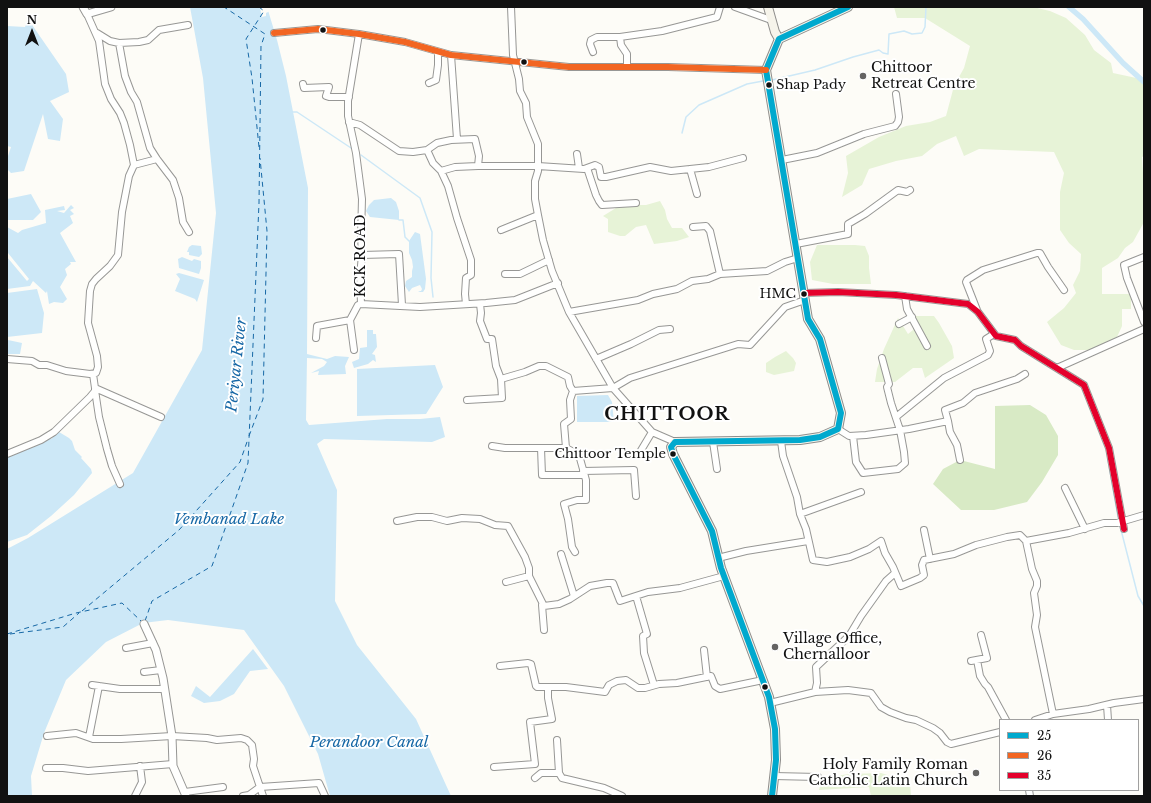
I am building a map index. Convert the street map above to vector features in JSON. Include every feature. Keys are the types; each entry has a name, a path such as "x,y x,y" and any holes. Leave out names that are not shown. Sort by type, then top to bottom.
{"main road":[{"path":"768,7 771,20 779,39"},
{"path":"772,796 776,760 775,729 770,703 763,680 724,576 712,531 673,454 671,447 675,442 800,440 820,437 838,429 841,413 820,339 808,319 766,70 779,39 848,7"}],"street":[{"path":"83,7 99,41 104,84 124,123 134,165 129,176 122,212 118,255 110,266 92,284 90,291 88,323 98,362 96,373 93,374 98,411 112,466 120,484"},
{"path":"87,14 111,7"},
{"path":"511,7 513,55 520,79 520,91 526,104 527,117 538,144 535,199 543,240 552,271 569,312 613,388 652,432 675,442"},
{"path":"593,52 590,44 591,40 598,37 620,37 662,32 717,17 720,7"},
{"path":"735,7 771,20"},
{"path":"96,32 110,41 119,43 148,40 159,30 188,25"},
{"path":"274,33 318,29 405,42 451,55 569,67 668,67 766,70"},
{"name":"KCK ROAD","path":"358,34 349,97 348,116 356,151 362,199 362,255 360,276 361,304 420,307 480,304 515,300 558,283"},
{"path":"620,37 626,54 627,67"},
{"path":"119,43 125,76 131,92 137,102 150,148 173,180 179,198 182,218 189,232"},
{"path":"429,83 436,80 438,52"},
{"path":"451,55 457,140"},
{"path":"303,84 304,88 329,87 326,96 329,97 349,97"},
{"path":"782,160 817,154 864,134 895,126 899,117 896,94"},
{"path":"349,122 360,125 399,151 413,152 427,150 437,143 475,139 479,156 478,166"},
{"path":"427,150 433,163 441,171 448,186 456,218 471,260 471,275 466,278 466,304"},
{"path":"577,154 579,168"},
{"path":"441,171 455,167 478,166 587,168 595,165 599,167 601,177 606,177 650,167 671,171 709,167 743,158"},
{"path":"134,165 157,159"},
{"path":"587,168 596,195 602,204 636,203"},
{"path":"690,169 697,194"},
{"path":"796,244 848,234 848,224 898,190 907,192 910,190"},
{"path":"501,230 538,215"},
{"path":"693,227 706,226 710,231 720,274"},
{"path":"1064,290 1040,253 983,270 966,282 978,312 996,336 1016,340 1021,346 1084,386 1109,448 1124,529"},
{"path":"362,255 399,254 402,305"},
{"path":"1144,256 1124,265 1126,278 1144,322"},
{"path":"569,312 638,300 653,294 677,289 692,281 708,279 720,274 767,271 785,262 798,258"},
{"path":"505,274 520,274 549,260"},
{"path":"573,391 613,388 630,378 731,346 738,344 750,345 785,307 804,297 838,292 905,296 968,304 978,312"},
{"path":"905,296 907,309 927,346"},
{"path":"354,350 350,320 358,305 361,304"},
{"path":"467,400 502,398 501,379 496,366 492,339 487,340 480,321 480,304"},
{"path":"899,324 912,318"},
{"path":"316,338 317,326 350,320"},
{"path":"1057,368 1144,328"},
{"path":"596,359 659,330 670,329"},
{"path":"896,417 944,378 988,355 990,351 986,339 994,334"},
{"path":"853,436 856,462 863,473 898,469 905,463 900,430 889,399 887,387 889,384 882,358"},
{"path":"7,359 47,365 66,371 93,374"},
{"path":"501,379 539,366 546,366 568,376 570,386 573,391 570,400 571,419 564,424 566,448"},
{"path":"960,460 957,445 950,432 946,410 963,403 975,393 1017,379 1025,374"},
{"path":"95,390 161,417"},
{"path":"7,454 41,440 54,432 90,397 95,390"},
{"path":"838,429 845,434 853,436 900,430 948,421"},
{"path":"640,452 652,432"},
{"path":"781,441 783,456 797,498 800,514 806,529 813,560 822,562 850,557 869,549 881,541 884,553 901,586 924,575 922,565 924,560 954,554 976,545 1007,537 1020,536 1026,541 1032,569 1037,581 1037,586 1034,593 1037,615 1035,627 1051,716"},
{"path":"713,442 717,469"},
{"path":"492,446 505,448 566,448 579,455 584,473 586,500 576,500 564,504 568,518 572,547 575,552"},
{"path":"541,448 542,475 634,470 636,496"},
{"path":"1065,488 1085,529"},
{"path":"800,514 861,492"},
{"path":"1026,541 1085,529 1090,526 1104,523 1122,522 1144,515"},
{"path":"397,521 417,517 432,517 447,520 462,518 480,519 495,525 508,526 525,557 529,568 529,576 542,605 544,630"},
{"path":"924,530 930,559"},
{"path":"718,558 746,551 808,541"},
{"path":"561,554 574,596"},
{"path":"815,692 817,684 816,667 849,636 861,616 886,581 895,573"},
{"path":"506,582 529,576"},
{"path":"542,605 559,604 590,586 611,582 613,583 620,601 648,592 673,589 724,576"},
{"path":"636,596 647,634 643,636 644,653 654,685"},
{"path":"144,624 153,643 161,670 172,736 173,764 185,794 223,787"},
{"path":"981,636 987,658 971,661 977,660 980,676 988,687 1005,719"},
{"path":"126,648 153,643"},
{"path":"704,650 707,677"},
{"path":"500,666 528,663 532,665 536,686 540,688 566,687 605,692 609,684 626,680 638,688 677,683 711,676 715,686 720,689 763,680"},
{"path":"144,672 161,670"},
{"path":"89,737 95,686 120,689 164,689"},
{"path":"535,764 530,722 552,719 548,698 548,687"},
{"path":"770,703 815,692 848,690 871,693 881,707 890,712 916,720 932,728 940,733 947,742 951,744 999,732"},
{"path":"1039,719 1107,705 1144,700"},
{"path":"1107,705 1108,719"},
{"path":"48,736 76,733 93,739 172,736 217,740 241,738 247,740 252,745 254,759 253,766 263,796"},
{"path":"557,740 559,773 562,778 607,793 622,796"},
{"path":"46,768 63,768 88,771 173,764"},
{"path":"494,767 535,764 548,773"},
{"path":"135,796 142,782 140,766"},
{"path":"535,778 541,773 559,773"},
{"path":"774,776 818,777"},
{"path":"243,796 249,795 260,787 319,783 324,796"}],"green space":[{"path":"894,7 1033,7 1050,11 1066,18 1085,35 1094,50 1111,63 1113,73 1144,81 1144,156 1142,157 1144,173 1144,222 1133,242 1125,248 1118,258 1102,268 1102,294 1131,294 1131,309 1122,309 1122,326 1117,337 1093,350 1074,350 1061,345 1047,322 1064,308 1076,293 1073,285 1080,271 1081,254 1069,243 1060,230 1060,192 1064,173 1054,152 979,149 964,156 956,136 937,144 922,156 896,161 869,169 862,185 842,197 848,173 846,156 879,137 906,126 930,122 946,116 954,86 964,68 970,46 925,18 897,18"},
{"path":"660,201 672,228 682,228 689,237 677,241 654,244 646,225 636,227 625,236 608,232 608,219 603,216 616,208 632,205 646,205"},
{"path":"817,245 865,246 869,256 871,284 833,284 812,280 810,262"},
{"path":"916,316 934,316 952,346 954,358 925,378 922,368 913,368 895,382 875,382 877,369 884,349 898,318 908,334 913,330"},
{"path":"786,351 796,363 794,371 774,375 766,372 766,363"},
{"path":"1030,405 1046,415 1058,436 1058,455 1042,482 1027,502 994,510 961,510 933,484 943,469 960,460 995,469 995,406"},
{"path":"881,773 910,782 911,796 871,796 869,787 819,790 822,778 849,774"}],"water":[{"name":"Vembanad Lake","path":"190,7 267,7 277,40 286,76 308,188 307,354 327,359 335,356 349,357 345,366 346,374 318,375 319,371 311,373 324,366 327,362 322,359 307,358 306,420 309,425 387,419 420,419 440,417 445,437 432,442 324,439 317,444 337,490 335,601 357,645 416,719 451,796 330,796 318,754 284,686 244,630 168,620 143,623 106,642 66,680 44,733 31,776 32,796 7,796 7,549 28,538 133,473 202,350 216,213 203,78"},
{"path":"28,19 66,74 69,92 50,101 63,119 60,141 48,139 43,114 24,171 11,173 7,169 7,159 11,147 7,146 7,26 25,27"},
{"path":"31,194 41,212 33,220 7,220 7,199"},
{"path":"391,198 396,202 399,211 399,220 370,217 366,211 374,200"},
{"path":"71,205 74,208 70,210 74,214 70,216 73,223 60,233 76,262 70,262 71,264 65,269 67,275 60,287 67,299 63,303 54,302 49,304 47,291 46,293 33,281 30,286 7,289 7,257 27,281 29,279 8,253 7,227 18,233 22,230 46,223 45,210 64,206 65,210 57,211 64,213"},
{"path":"415,232 420,234 426,279 425,289 423,292 418,291 421,291 422,289 420,285 412,288 409,292 405,286 406,281 412,277 413,267 409,253 409,241"},
{"path":"192,245 201,246 202,254 199,257 189,255 189,252 187,252 189,247"},
{"path":"182,257 192,261 194,259 201,261 199,274 179,268 178,259"},
{"path":"179,273 204,280 197,302 195,299 175,291 180,279 176,274"},
{"path":"37,289 44,313 42,333 7,337 7,293"},
{"path":"367,330 373,330 373,334 376,334 377,347 372,354 375,355 376,362 373,360 368,364 354,368 352,362 359,359 360,348 367,347"},
{"path":"8,340 22,343 20,354 8,354"},
{"path":"435,365 443,387 426,414 357,416 357,369"},
{"path":"608,395 612,402 614,422 577,422 577,396"},
{"path":"59,432 72,441 75,450 91,469 92,473 74,495 51,516 27,535 7,542 7,457 49,438 51,439"},
{"path":"253,649 268,669 250,671 234,694 220,701 204,703 191,696 196,686 210,697"}],"pier":[{"path":"269,7 270,11 266,13 266,16 262,17 260,8"}],"waterway":[{"path":"772,80 815,70 879,50 888,54 889,34 904,31 912,34 922,33 925,27 926,7"},
{"path":"1069,7 1083,19 1123,63 1144,82"},
{"path":"682,133 686,117 699,105 747,84 763,81"},
{"path":"292,112 297,112 351,148"},
{"path":"361,155 420,198 432,232 431,278 433,297"},
{"path":"399,220 403,220 405,237 409,241"},
{"path":"1108,460 1118,517"},
{"path":"1120,526 1138,596 1144,606"},
{"path":"1144,784 1144,796"}],"ferry route":[{"path":"145,621 152,601 212,566 248,463 259,203 261,46 265,34 224,7"},
{"path":"259,7 264,11 246,39 252,78 259,147"},
{"path":"249,436 263,399 267,231 260,158"},
{"path":"82,611 179,530 240,462 248,439"},
{"path":"7,634 76,613 122,603 142,622"},
{"path":"10,634 63,627 79,613"}],"transit line":[{"name":"25","path":"772,796 776,760 775,729 769,697 721,568 712,531 673,454 671,447 675,442 800,440 820,437 838,429 841,413 820,339 808,319 766,70 779,39 848,7"},
{"name":"26","path":"274,33 318,29 405,42 451,55 569,67 668,67 766,70"},
{"name":"35","path":"804,293 838,292 896,295 968,304 978,312 996,336 1015,340 1021,346 1084,385 1109,448 1124,529"}],"place":[{"name":"Chittoor Retreat Centre","path":"863,76"},
{"name":"Shap Pady","path":"769,85"},
{"name":"HMC","path":"804,294"},
{"name":"Chittoor Temple","path":"673,454"},
{"name":"Village Office, Chernalloor","path":"775,647"},
{"name":"Holy Family Roman Catholic Latin Church","path":"976,773"}],"district":[{"name":"CHITTOOR","path":"667,415"}],"water label":[{"name":"Periyar River","path":"237,365"},
{"name":"Perandoor Canal","path":"369,743"}]}
